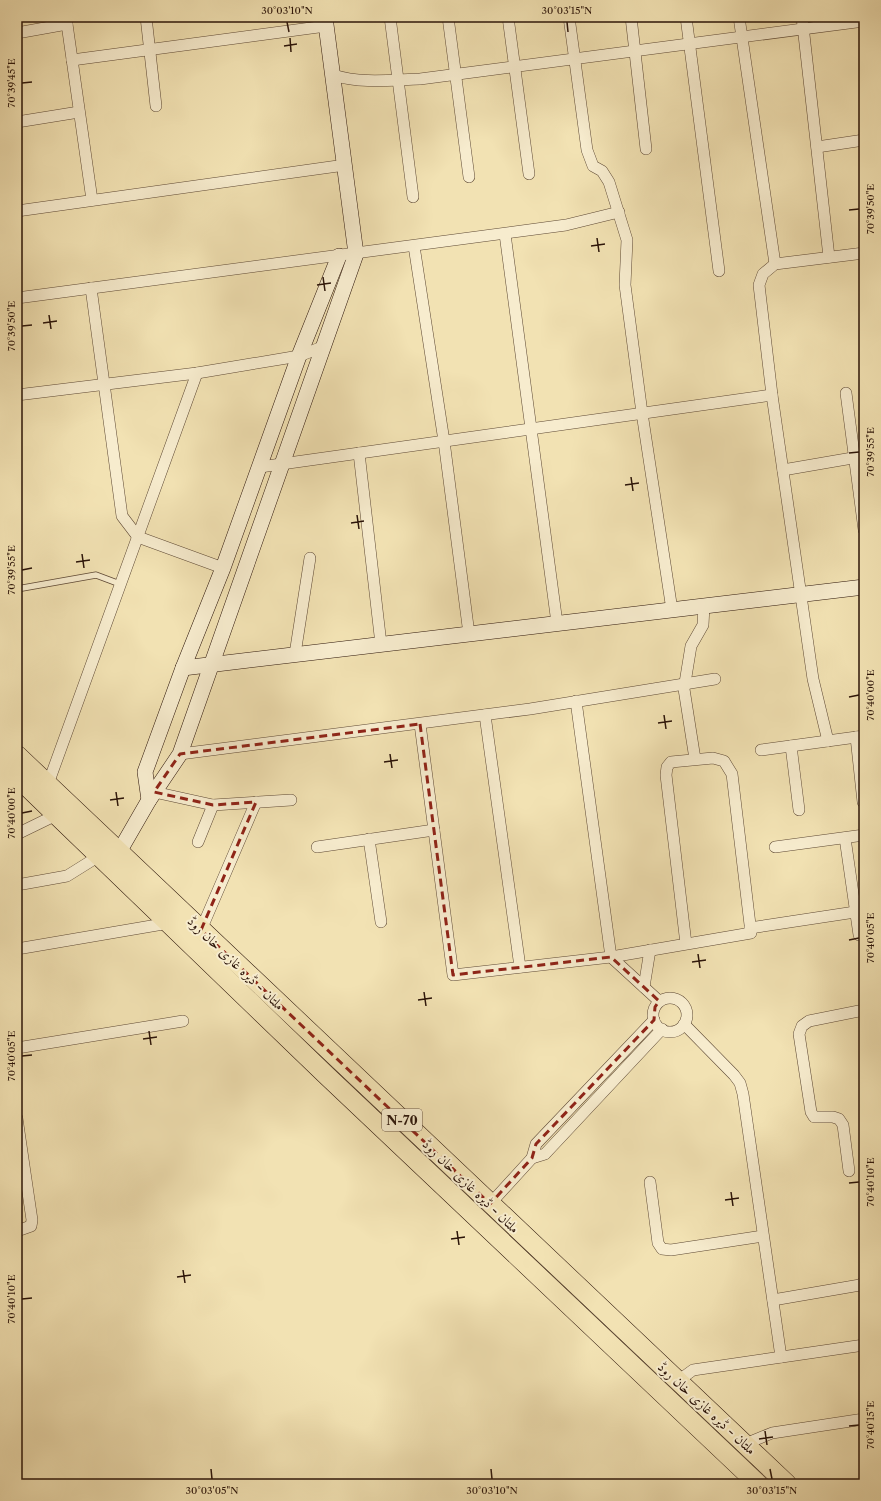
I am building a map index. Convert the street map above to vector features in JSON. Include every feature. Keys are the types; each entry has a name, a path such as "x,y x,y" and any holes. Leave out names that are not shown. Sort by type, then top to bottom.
{"highway":[{"name":"ملتان - ڈیرہ غازی خان روڈ","path":"17,755 787,1484"},
{"name":"ملتان - ڈیرہ غازی خان روڈ","path":"17,777 410,1155 758,1484"},
{"path":"410,1155 424,1140"}],"street":[{"path":"146,17 156,106"},
{"path":"390,17 413,197"},
{"path":"448,17 469,177"},
{"path":"508,17 529,174"},
{"path":"569,17 587,150 593,166 602,171 609,182 627,240 625,285 642,413 672,610"},
{"path":"631,17 646,149"},
{"path":"686,17 719,271"},
{"path":"739,17 775,264"},
{"path":"802,17 829,257"},
{"path":"17,33 66,21 92,200"},
{"path":"72,60 326,21 356,254 284,464 180,754 151,796 119,852"},
{"path":"333,75 349,80 398,80 514,67 864,21"},
{"path":"17,122 79,112"},
{"path":"817,147 864,140"},
{"path":"17,211 345,165"},
{"path":"17,298 505,234 566,225 619,212"},
{"path":"505,234 557,623"},
{"path":"414,246 444,441 469,634"},
{"path":"828,741 813,679 772,395 759,285 764,274 775,264 864,253"},
{"path":"151,796 145,772 183,668 223,568 299,356 339,256"},
{"path":"91,288 122,516 138,537 223,568"},
{"path":"17,395 197,373 299,356 325,346"},
{"path":"48,784 197,373"},
{"path":"846,393 859,456 864,530"},
{"path":"260,467 772,395"},
{"path":"359,453 381,644"},
{"path":"783,470 859,456"},
{"path":"295,654 310,558"},
{"path":"183,668 864,587"},
{"path":"695,759 684,689 691,646 703,626 704,606"},
{"path":"180,754 485,715 715,679"},
{"path":"576,701 611,957 659,1001"},
{"path":"485,715 520,967"},
{"path":"420,724 453,975 611,957 751,933 732,774 724,761 713,758 671,762 667,767 666,775 686,944"},
{"path":"761,750 860,737 863,802"},
{"path":"791,746 799,810"},
{"path":"151,796 213,805 291,800"},
{"path":"201,930 256,802"},
{"path":"198,842 213,805"},
{"path":"17,834 56,815"},
{"path":"317,846 434,830"},
{"path":"775,847 864,835"},
{"path":"845,838 859,935"},
{"path":"369,839 381,922"},
{"path":"17,885 67,876 100,856"},
{"path":"750,928 856,912"},
{"path":"17,949 169,923"},
{"path":"644,987 650,950"},
{"path":"490,1204 532,1158 536,1144 654,1020 655,1006 659,1001 665,998 679,1000 686,1011 687,1018 684,1024 674,1031 662,1029 654,1020"},
{"path":"849,1171 842,1125 839,1119 833,1117 814,1117 811,1112 799,1034 802,1026 809,1021 864,1010"},
{"path":"17,1048 183,1021"},
{"path":"684,1024 740,1083 743,1094 781,1357"},
{"path":"532,1158 545,1154 662,1029"},
{"path":"17,1118 32,1220 31,1226 17,1231"},
{"path":"650,1182 658,1243 662,1249 671,1250 763,1236"},
{"path":"773,1300 860,1285 864,1282"},
{"path":"678,1381 693,1370 864,1345"},
{"path":"745,1444 772,1433 864,1419"}],"lane":[{"path":"17,589 96,575 120,584"}],"highlighted area":[{"path":"420,724 453,975 611,957 659,1001 655,1007 654,1020 536,1144 532,1158 490,1204 201,930 256,802 213,805 154,792 180,754"}]}
